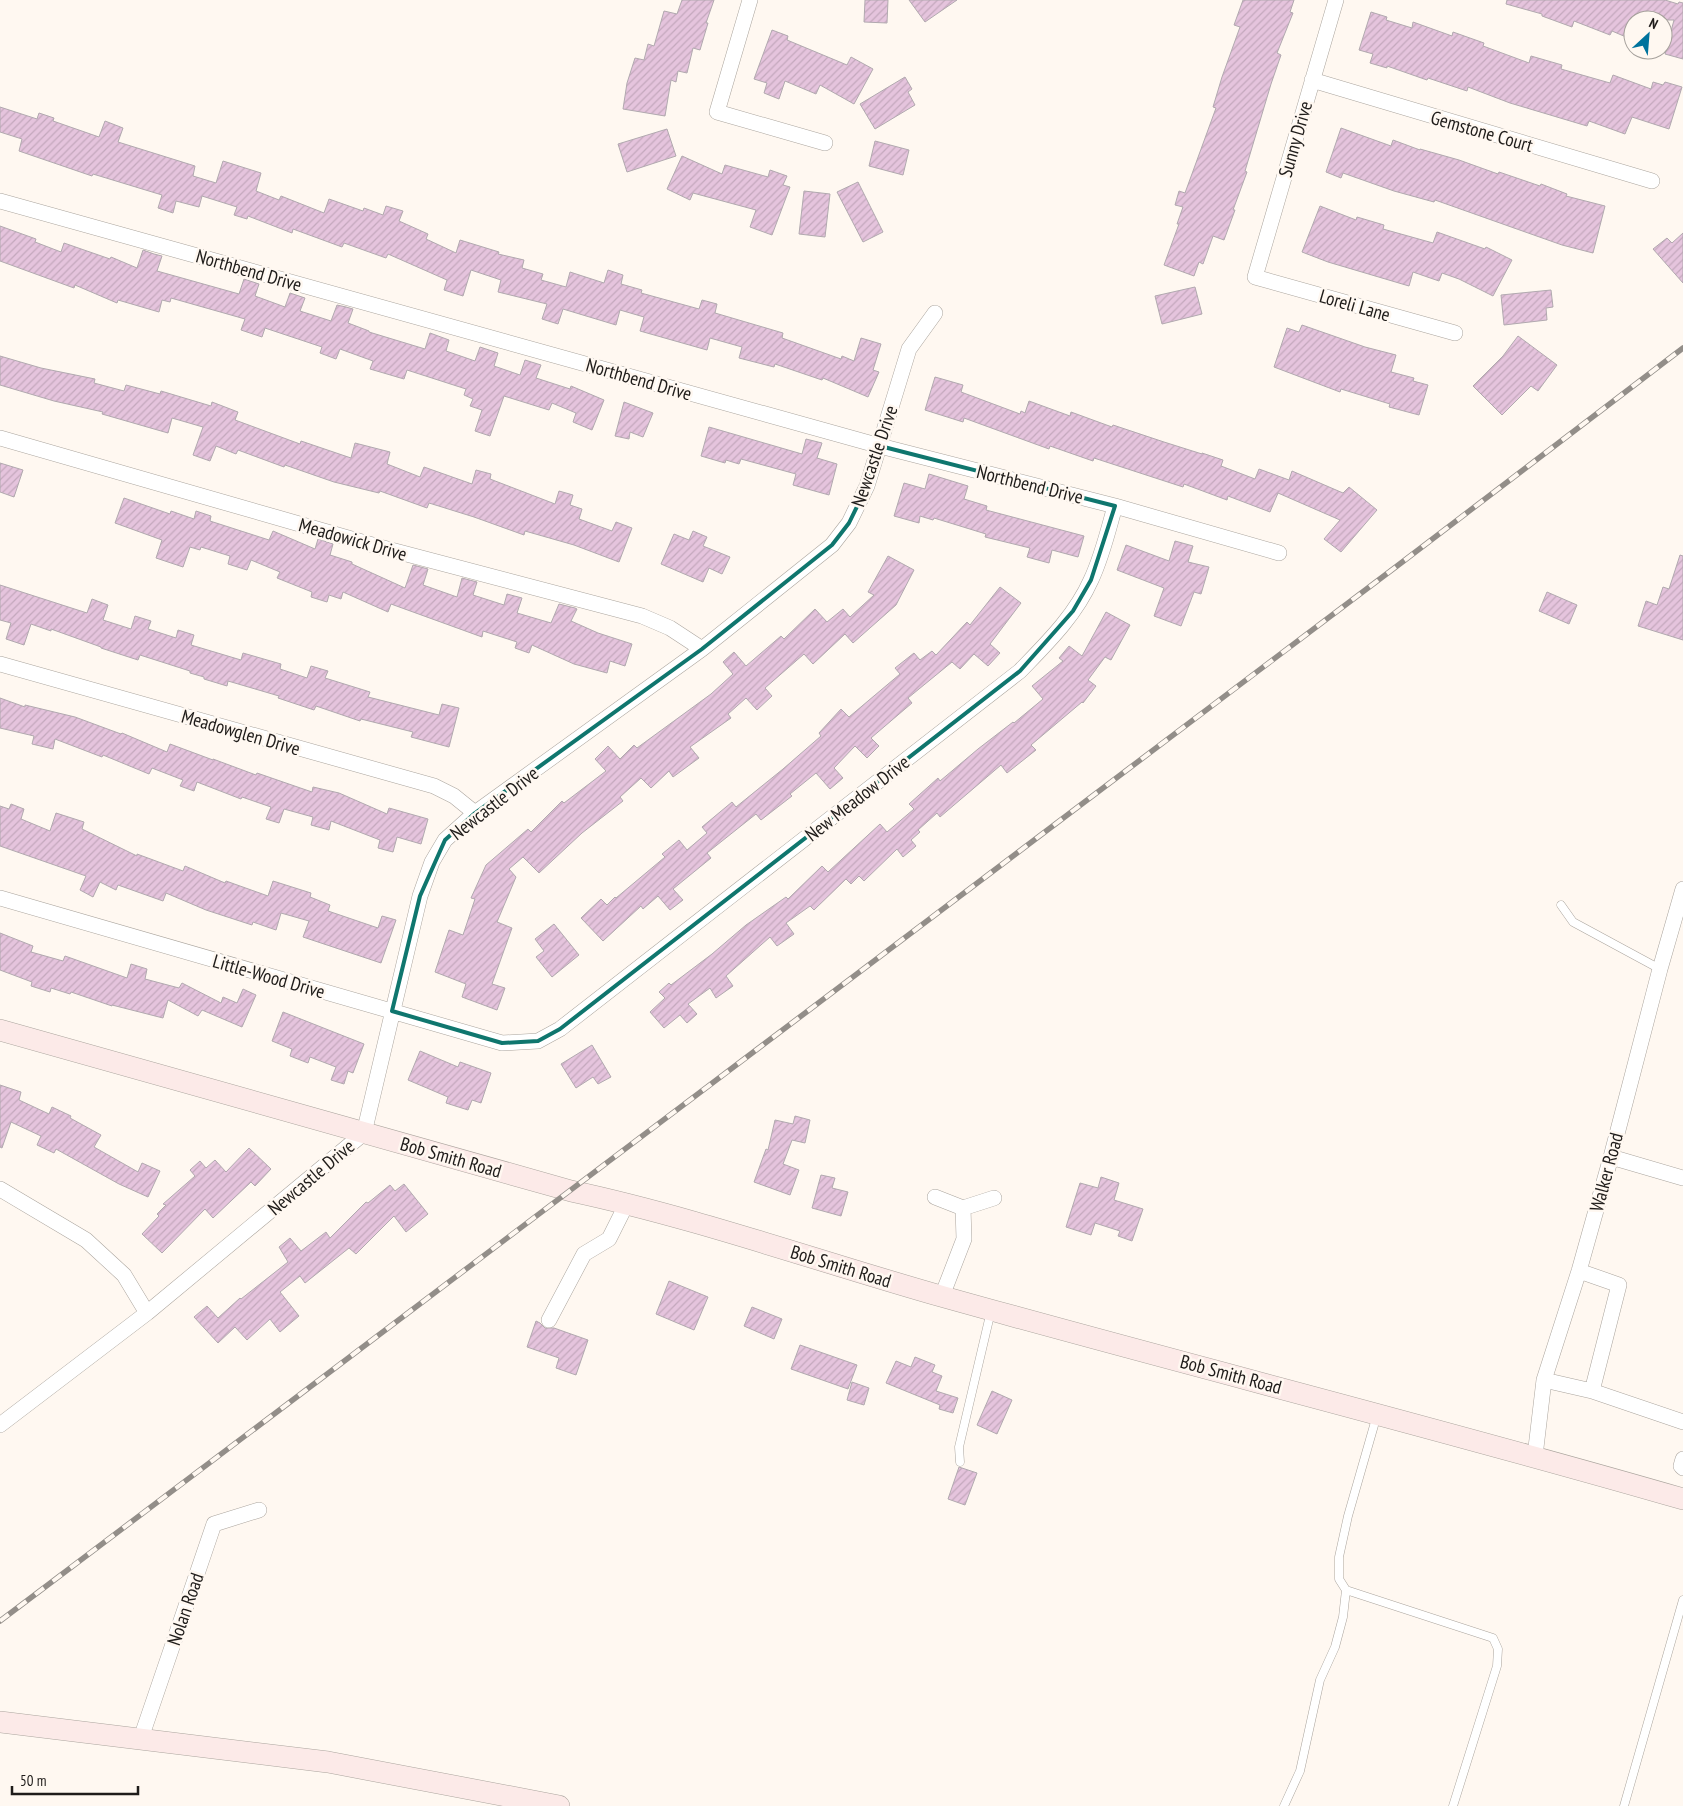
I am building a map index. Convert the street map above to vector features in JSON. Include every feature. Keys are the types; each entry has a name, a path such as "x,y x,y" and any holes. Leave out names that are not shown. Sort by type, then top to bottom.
{"street":[{"path":"750,0 717,112 825,144"},
{"name":"Sunny Drive","path":"1255,278 1336,0"},
{"name":"Gemstone Court","path":"1312,80 1652,181"},
{"name":"Northbend Drive","path":"0,201 880,446 1115,506 1279,553"},
{"name":"Loreli Lane","path":"1255,278 1455,333"},
{"name":"Newcastle Drive","path":"0,1424 147,1313 364,1133 420,896 432,862 445,840 475,813 702,649 832,545 849,523 867,486 909,349 935,313"},
{"name":"Meadowick Drive","path":"0,438 376,546 642,616 670,628 702,649"},
{"name":"New Meadow Drive","path":"538,1041 560,1029 1020,671 1074,611 1087,588 1104,546 1115,506"},
{"name":"Meadowglen Drive","path":"0,664 434,786 454,796 475,813"},
{"name":"Walker Road","path":"1535,1456 1544,1380 1579,1271 1683,889"},
{"name":"Little-Wood Drive","path":"0,898 502,1043 538,1041"},
{"name":"Bob Smith Road","path":"0,1030 571,1191 627,1203 992,1310 1535,1456 1683,1499"},
{"path":"1611,1157 1683,1178"},
{"path":"0,1189 86,1240 124,1275 147,1313"},
{"path":"935,1197 963,1208 994,1198"},
{"path":"549,1320 584,1254 608,1239 627,1203"},
{"path":"942,1296 964,1239 963,1208"},
{"path":"1579,1271 1620,1284 1592,1391"},
{"path":"1544,1380 1592,1391 1683,1422"},
{"path":"1683,1459 1681,1466 1683,1468"},
{"name":"Nolan Road","path":"140,1738 214,1524 259,1510"},
{"path":"0,1722 328,1762 559,1806"}],"lane":[{"path":"1562,905 1573,922 1660,970"},
{"path":"960,1462 958,1447 992,1310"},
{"path":"1284,1806 1300,1771 1320,1680 1335,1647 1343,1616 1346,1590 1339,1579 1339,1557 1348,1516 1378,1414"},
{"path":"1346,1590 1493,1638 1498,1649 1496,1666 1453,1806"},
{"path":"1624,1806 1683,1600"}],"highlighted area":[{"path":"880,446 1115,506 1091,580 1073,611 1020,671 560,1029 538,1041 502,1043 392,1011 420,896 445,840 475,813 702,649 832,545 849,523 867,486"}],"building":[{"path":"682,0 714,0 706,23 708,23 700,50 693,48 687,73 678,71 676,82 671,80 665,116 623,109 627,83 635,58 644,60 648,44 654,46 664,11 677,14"},
{"path":"865,0 888,0 887,23 864,22"},
{"path":"909,0 957,0 925,22"},
{"path":"1243,0 1294,0 1290,12 1293,13 1277,53 1281,55 1245,171 1247,172 1224,240 1213,236 1203,264 1199,262 1194,276 1164,265 1183,207 1175,205 1179,191 1185,193 1216,108 1213,107 1240,27 1234,25"},
{"path":"1507,0 1665,0 1678,4 1679,2 1683,3 1683,59 1673,56 1673,10 1623,10 1623,36 1612,31 1610,35 1574,21 1572,27 1542,16 1542,14 1506,4"},
{"path":"1371,12 1387,17 1386,20 1412,28 1413,22 1452,36 1453,32 1484,43 1483,46 1529,63 1531,56 1562,65 1561,69 1610,83 1613,75 1651,89 1653,82 1663,85 1665,82 1682,87 1669,129 1632,117 1625,134 1589,121 1587,126 1510,103 1468,87 1467,91 1387,66 1387,68 1370,63 1373,54 1359,50"},
{"path":"772,30 788,36 787,40 847,65 851,57 873,69 854,104 820,85 816,94 785,81 779,99 764,93 767,83 754,79"},
{"path":"905,77 912,89 908,92 915,105 875,129 860,104"},
{"path":"0,107 37,119 39,113 54,118 53,121 99,137 105,121 123,128 118,142 195,166 193,176 216,183 223,161 261,173 256,191 279,200 281,196 324,213 329,199 363,211 364,208 383,215 386,206 403,211 399,221 428,234 426,239 456,253 460,240 499,252 498,254 524,260 522,268 543,274 541,280 566,287 570,272 604,283 608,270 623,275 621,284 642,290 641,293 699,309 702,300 717,304 715,313 783,333 782,338 841,359 842,356 854,361 861,338 881,344 873,370 879,372 868,397 823,378 822,380 775,364 774,367 739,358 742,347 710,338 707,350 640,331 644,317 620,310 616,325 563,309 558,324 542,319 547,304 498,292 501,280 471,270 463,296 444,290 447,280 388,254 386,258 344,243 342,247 293,229 292,233 248,216 247,219 234,215 237,207 202,196 199,207 176,201 173,213 158,208 162,195 93,174 92,176 19,151 22,139 0,132"},
{"path":"1341,128 1391,146 1393,140 1498,174 1499,172 1540,186 1541,184 1567,194 1566,196 1605,206 1593,253 1562,245 1435,200 1434,202 1394,191 1343,173 1341,178 1326,172"},
{"path":"667,129 676,156 627,172 618,144"},
{"path":"875,141 909,150 903,175 869,166"},
{"path":"682,156 722,174 725,165 768,177 770,170 787,176 783,185 790,187 772,235 750,227 756,210 693,193 690,200 667,189"},
{"path":"858,182 883,232 863,242 837,192"},
{"path":"804,191 830,194 825,237 799,234"},
{"path":"1320,206 1356,220 1357,217 1384,225 1383,229 1433,243 1437,232 1485,249 1486,247 1512,260 1493,296 1459,279 1442,273 1439,281 1413,272 1409,286 1328,262 1302,252"},
{"path":"0,226 36,239 35,242 61,252 64,243 110,259 111,257 137,268 143,250 162,256 157,271 239,294 244,279 259,284 255,296 285,307 290,293 305,298 300,311 331,321 337,305 353,309 348,323 369,332 425,349 430,333 449,340 446,351 475,361 480,347 498,353 494,366 520,375 525,360 541,365 536,378 570,389 571,386 604,400 592,430 573,422 576,413 552,403 549,410 504,396 490,436 475,431 482,410 470,406 473,399 464,395 466,389 407,370 404,379 370,369 373,361 340,349 336,359 320,353 322,347 265,328 262,337 241,330 245,319 171,298 170,302 162,300 159,312 118,300 117,303 75,285 74,288 0,261"},
{"path":"1683,233 1683,283 1653,249 1667,238 1672,243"},
{"path":"1195,287 1202,314 1162,324 1155,296"},
{"path":"1551,290 1553,307 1546,308 1547,320 1504,325 1501,295"},
{"path":"1302,325 1365,347 1396,355 1391,372 1414,378 1413,381 1428,385 1419,415 1389,407 1390,404 1341,389 1340,392 1274,367 1287,328 1299,332"},
{"path":"1518,336 1557,365 1538,391 1531,386 1502,415 1473,386 1503,356"},
{"path":"0,356 41,368 95,379 94,383 124,391 126,385 160,394 161,391 211,406 212,402 238,412 235,420 300,444 301,441 351,458 355,443 390,452 387,464 420,477 424,467 472,484 476,470 491,474 490,479 555,504 559,491 573,495 570,505 582,509 579,519 612,531 616,522 632,528 619,562 574,545 525,531 524,535 429,503 427,508 380,491 379,493 334,482 285,465 284,467 238,450 236,454 216,446 210,461 193,455 203,427 172,418 168,433 102,414 103,412 54,401 0,385"},
{"path":"935,377 963,385 961,392 1020,414 1021,411 1025,413 1029,401 1070,416 1071,412 1112,427 1113,425 1223,460 1221,466 1255,479 1259,469 1289,480 1292,471 1343,493 1349,487 1377,510 1341,552 1324,539 1340,520 1278,493 1270,512 1228,496 1227,500 1184,484 1183,487 1094,458 1093,461 1050,446 1049,449 964,418 963,422 925,410"},
{"path":"624,402 653,413 643,437 630,432 629,439 615,436"},
{"path":"709,427 802,454 806,439 822,443 817,458 837,464 829,495 793,485 796,474 741,459 739,464 726,460 725,463 701,456"},
{"path":"0,463 23,470 14,497 0,492"},
{"path":"929,474 968,486 964,499 987,506 986,510 1084,536 1078,557 1052,550 1049,563 1027,557 1030,548 985,537 986,534 934,518 933,520 920,516 919,523 894,516 904,483 925,489"},
{"path":"124,498 170,514 171,511 194,519 196,511 211,516 210,521 269,540 273,531 315,549 318,539 333,544 330,555 352,562 352,564 405,588 413,565 428,569 423,585 457,597 462,578 477,582 473,595 504,605 507,594 522,598 517,613 551,623 559,604 575,608 577,609 571,621 598,633 632,644 625,666 610,661 607,673 574,664 532,645 529,653 515,648 517,642 483,631 482,637 391,604 388,612 343,592 341,599 329,595 327,602 311,597 312,592 277,578 280,572 251,560 247,570 228,564 230,556 201,547 200,550 190,547 183,567 156,558 162,540 115,523"},
{"path":"693,531 707,537 703,546 730,557 722,574 709,568 703,582 661,564 674,534 689,540"},
{"path":"1175,541 1193,546 1188,562 1209,567 1201,594 1194,592 1181,626 1154,616 1164,588 1117,570 1126,545 1169,561"},
{"path":"1680,555 1683,556 1683,640 1638,626 1646,601 1657,605 1663,587 1669,589"},
{"path":"888,556 914,570 896,605 853,643 845,634 813,664 804,654 765,688 772,696 757,710 746,698 728,714 731,718 690,747 699,758 673,777 669,771 651,788 641,778 620,797 623,801 582,833 539,873 523,857 509,869 516,877 497,922 512,928 492,984 505,988 497,1010 462,997 466,984 435,972 449,930 463,935 475,899 471,898 486,865 528,829 531,832 562,801 564,803 606,771 595,759 608,746 620,759 634,745 637,748 711,694 733,674 723,662 734,652 746,666 781,636 784,639 815,609 827,622 843,609 850,617 874,595 868,592"},
{"path":"0,585 87,613 92,599 108,605 103,620 131,629 135,616 151,621 148,629 176,638 178,630 194,635 191,645 241,660 243,653 281,664 280,669 307,678 311,666 328,671 325,678 370,692 368,697 439,715 442,704 459,708 449,747 411,737 413,732 361,719 360,721 316,706 314,710 278,698 279,696 228,681 227,686 204,679 204,677 190,673 190,671 140,655 138,660 51,629 51,631 31,624 24,645 6,639 11,623 0,620"},
{"path":"1000,587 1021,603 990,644 1000,653 988,666 974,654 960,669 952,662 908,698 912,703 871,738 879,746 867,758 855,746 834,768 843,778 830,789 816,773 790,794 792,796 761,820 756,814 707,853 711,858 673,889 683,900 670,910 658,896 643,909 641,906 603,941 581,918 601,899 607,905 616,898 665,857 662,854 679,840 687,850 707,833 702,827 732,802 736,807 783,769 821,736 819,733 841,709 849,717 900,674 895,668 914,653 920,660 932,651 936,655 967,622 970,625"},
{"path":"1547,592 1577,605 1569,624 1539,611"},
{"path":"1106,612 1130,625 1111,660 1105,657 1088,680 1096,686 1083,703 1031,745 1036,750 1007,773 1001,765 940,817 937,813 918,830 920,832 911,840 916,846 903,857 897,849 864,881 859,876 851,884 846,879 814,910 810,906 786,923 794,934 777,946 770,937 726,976 733,986 716,998 710,988 688,1004 697,1014 687,1023 680,1015 664,1028 650,1012 665,998 659,992 712,954 746,925 786,897 788,899 822,866 828,872 880,824 887,832 914,809 909,804 938,778 940,781 1043,699 1032,686 1063,661 1059,658 1069,646 1082,656"},
{"path":"0,698 25,707 25,705 75,717 122,733 167,752 170,744 256,775 257,773 312,792 313,787 339,793 387,814 389,808 428,819 421,844 397,837 393,852 378,848 380,840 331,821 329,830 311,825 313,817 284,809 279,823 266,819 271,807 242,797 241,799 197,782 194,791 180,786 183,780 152,768 149,774 103,755 102,757 55,739 53,749 32,744 34,736 0,728"},
{"path":"11,804 24,809 21,819 50,831 56,813 84,822 82,829 137,856 137,854 183,871 185,866 225,883 226,881 268,896 273,881 311,893 310,897 330,905 328,911 378,928 382,916 396,920 381,963 303,937 309,921 281,913 276,930 253,922 252,925 206,910 166,893 163,901 118,885 116,890 100,882 93,897 80,890 86,876 0,846 0,806 9,809"},
{"path":"554,924 579,955 552,977 536,957 544,951 535,939"},
{"path":"0,933 33,946 31,952 63,961 65,956 127,978 131,964 147,969 145,979 179,988 182,983 221,1003 223,997 237,1003 243,989 256,995 242,1027 202,1010 198,1016 168,1000 163,1018 112,1006 71,992 70,994 51,988 50,992 31,986 32,982 0,970"},
{"path":"283,1012 364,1044 353,1073 348,1071 344,1084 331,1080 336,1067 310,1057 308,1063 290,1056 292,1049 272,1041"},
{"path":"592,1045 611,1077 598,1084 593,1077 576,1088 561,1064"},
{"path":"420,1051 458,1067 460,1062 491,1073 481,1103 472,1100 468,1110 446,1103 448,1097 408,1080"},
{"path":"0,1085 21,1092 19,1100 49,1114 52,1107 71,1116 70,1118 101,1135 94,1147 138,1172 142,1163 160,1171 148,1197 119,1184 56,1149 54,1153 37,1145 41,1136 11,1122 2,1148 0,1147"},
{"path":"795,1116 810,1120 805,1143 792,1140 783,1164 799,1170 790,1195 754,1182 766,1149 768,1150 775,1120 793,1124"},
{"path":"249,1148 271,1169 255,1186 251,1182 213,1218 205,1209 162,1253 142,1234 159,1216 157,1214 166,1205 163,1204 195,1176 190,1170 200,1161 206,1168 215,1160 226,1172"},
{"path":"821,1175 835,1178 832,1188 848,1192 841,1216 812,1208"},
{"path":"1101,1177 1119,1183 1114,1200 1143,1209 1132,1241 1118,1236 1120,1231 1095,1223 1091,1235 1066,1227 1080,1183 1098,1188"},
{"path":"404,1184 428,1214 406,1232 394,1216 356,1254 349,1248 305,1283 300,1276 280,1292 299,1316 280,1332 270,1319 247,1340 235,1327 218,1343 194,1317 207,1306 218,1318 240,1298 288,1262 279,1247 290,1238 301,1251 326,1232 330,1238 366,1202 368,1203 390,1185 395,1191"},
{"path":"669,1281 708,1297 694,1330 656,1314"},
{"path":"752,1307 782,1319 774,1339 744,1326"},
{"path":"536,1321 545,1328 554,1328 588,1340 576,1375 556,1368 559,1358 527,1347"},
{"path":"800,1345 857,1365 848,1389 791,1369"},
{"path":"915,1357 935,1365 932,1372 942,1376 936,1391 958,1398 953,1413 939,1409 940,1405 886,1383 896,1361 911,1367"},
{"path":"852,1382 869,1388 864,1405 847,1400"},
{"path":"992,1391 1012,1400 997,1434 977,1425"},
{"path":"959,1467 977,1473 965,1505 948,1499"}],"railway":[{"path":"0,1621 1683,348"}]}
